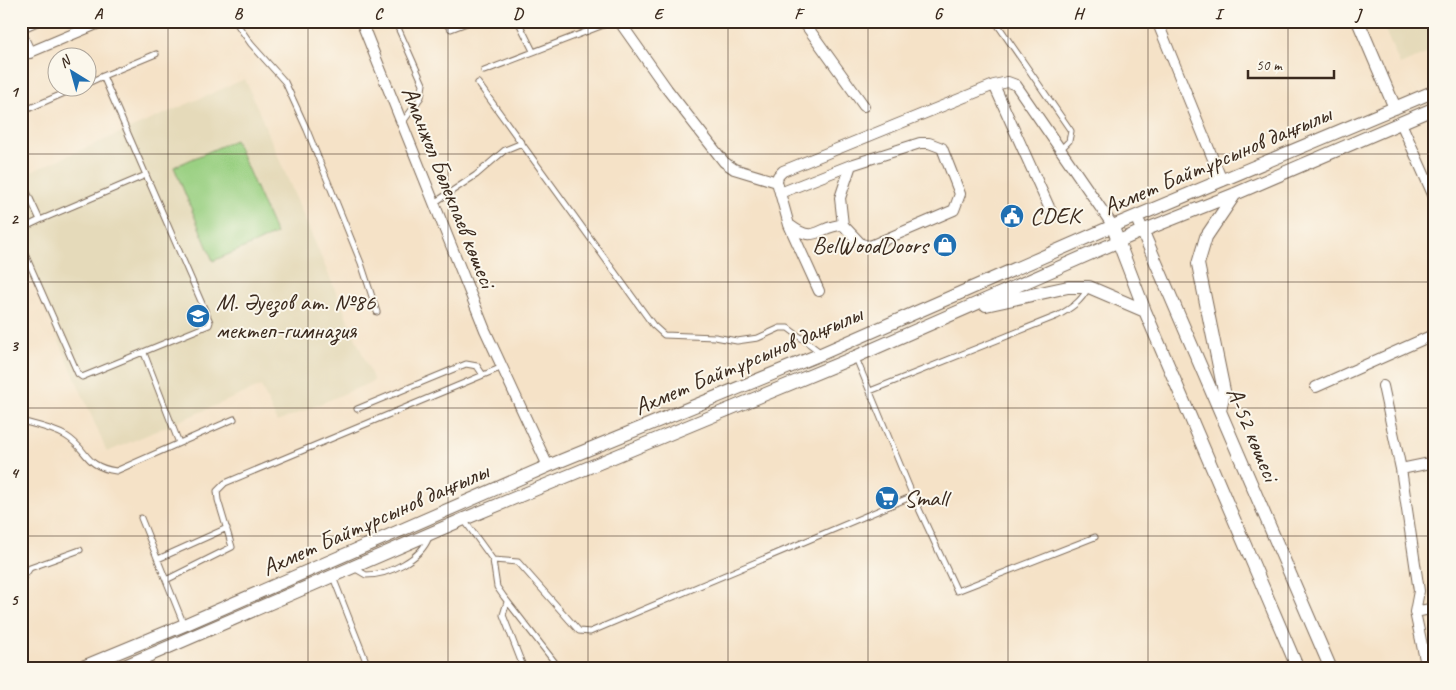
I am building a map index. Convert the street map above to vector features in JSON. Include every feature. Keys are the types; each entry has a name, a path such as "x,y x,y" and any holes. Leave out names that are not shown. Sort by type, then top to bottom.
{"street":[{"path":"21,34 26,54 104,21"},
{"name":"Аманжол Бөлекпаев көшесі","path":"361,21 500,368 548,466"},
{"path":"619,21 667,90 724,162 734,169 776,182"},
{"path":"803,21 864,106"},
{"path":"1158,21 1222,181"},
{"path":"1358,21 1395,108"},
{"path":"819,291 789,225 776,182 778,176 783,171 994,85 1008,82 1016,85 1113,226 1145,311 1298,669"},
{"path":"994,85 1053,216"},
{"name":"Ахмет Байтұрсынов даңғылы","path":"78,669 184,625 548,466 822,354 1136,216 1435,91"},
{"name":"Ахмет Байтұрсынов даңғылы","path":"118,669 147,663 298,592 464,519 855,357 1118,241 1235,194 1435,108"},
{"path":"1401,123 1435,199"},
{"path":"780,193 851,165 920,143 929,143 942,148 960,194 954,210 870,246 861,244 843,225 840,198 851,165"},
{"path":"1220,411 1224,391 1198,264 1206,237 1235,194"},
{"name":"А-52 көшесі","path":"1136,216 1331,669"},
{"path":"789,225 802,234 814,236 835,225 843,225"},
{"path":"976,305 991,306 1068,287 1089,286 1145,311"},
{"path":"1316,387 1435,334"},
{"path":"1383,386 1401,469 1419,591 1414,612 1427,669"},
{"path":"1401,469 1435,462"},
{"path":"292,578 298,592"},
{"path":"1414,612 1435,608"}],"lane":[{"path":"21,30 42,21"},
{"path":"235,21 251,44 284,82 344,222 377,312"},
{"path":"395,21 423,84 420,97 402,123"},
{"path":"443,21 451,29 472,21"},
{"path":"518,21 533,51"},
{"path":"484,72 533,51 614,21"},
{"path":"995,21 1071,131 1069,141 1060,150"},
{"path":"98,78 156,54"},
{"path":"21,244 78,374 82,377 209,325 210,322 103,76"},
{"path":"478,84 653,325 664,335 715,337 737,341 758,338 780,328 788,328 822,354"},
{"path":"21,112 53,98"},
{"path":"434,203 476,175 505,150 522,144"},
{"path":"21,229 146,176"},
{"path":"21,179 40,220"},
{"path":"870,391 1057,316 1071,308 1084,295 1089,286"},
{"path":"144,353 179,443"},
{"path":"855,357 913,496 957,591 1095,537"},
{"path":"357,409 466,364 477,366 483,375"},
{"path":"166,580 229,550 232,544 217,491 225,483 500,368"},
{"path":"21,420 68,437 92,463 102,469 116,471 234,419"},
{"path":"493,560 518,562 578,631 590,632 913,496"},
{"path":"141,518 184,625"},
{"path":"464,519 493,560 497,587 560,669"},
{"path":"158,559 227,528"},
{"path":"21,581 30,568 80,550"},
{"path":"333,577 368,669"},
{"path":"507,602 502,615 524,669"}],"shaded area":[{"path":"1381,21 1435,21 1435,50 1400,65"},
{"name":"М. Әуезов ат. №86 мектеп-гимназия","path":"245,79 374,381 277,422 261,386 107,452 21,252 21,176"}],"green space":[{"path":"235,140 276,234 213,261 174,167"}],"place":[{"name":"CDEK","path":"1012,216"},
{"name":"BelWoodDoors","path":"945,245"},
{"name":"М. Әуезов ат. №86 мектеп-гимназия","path":"198,316"},
{"name":"Small","path":"887,498"}]}
